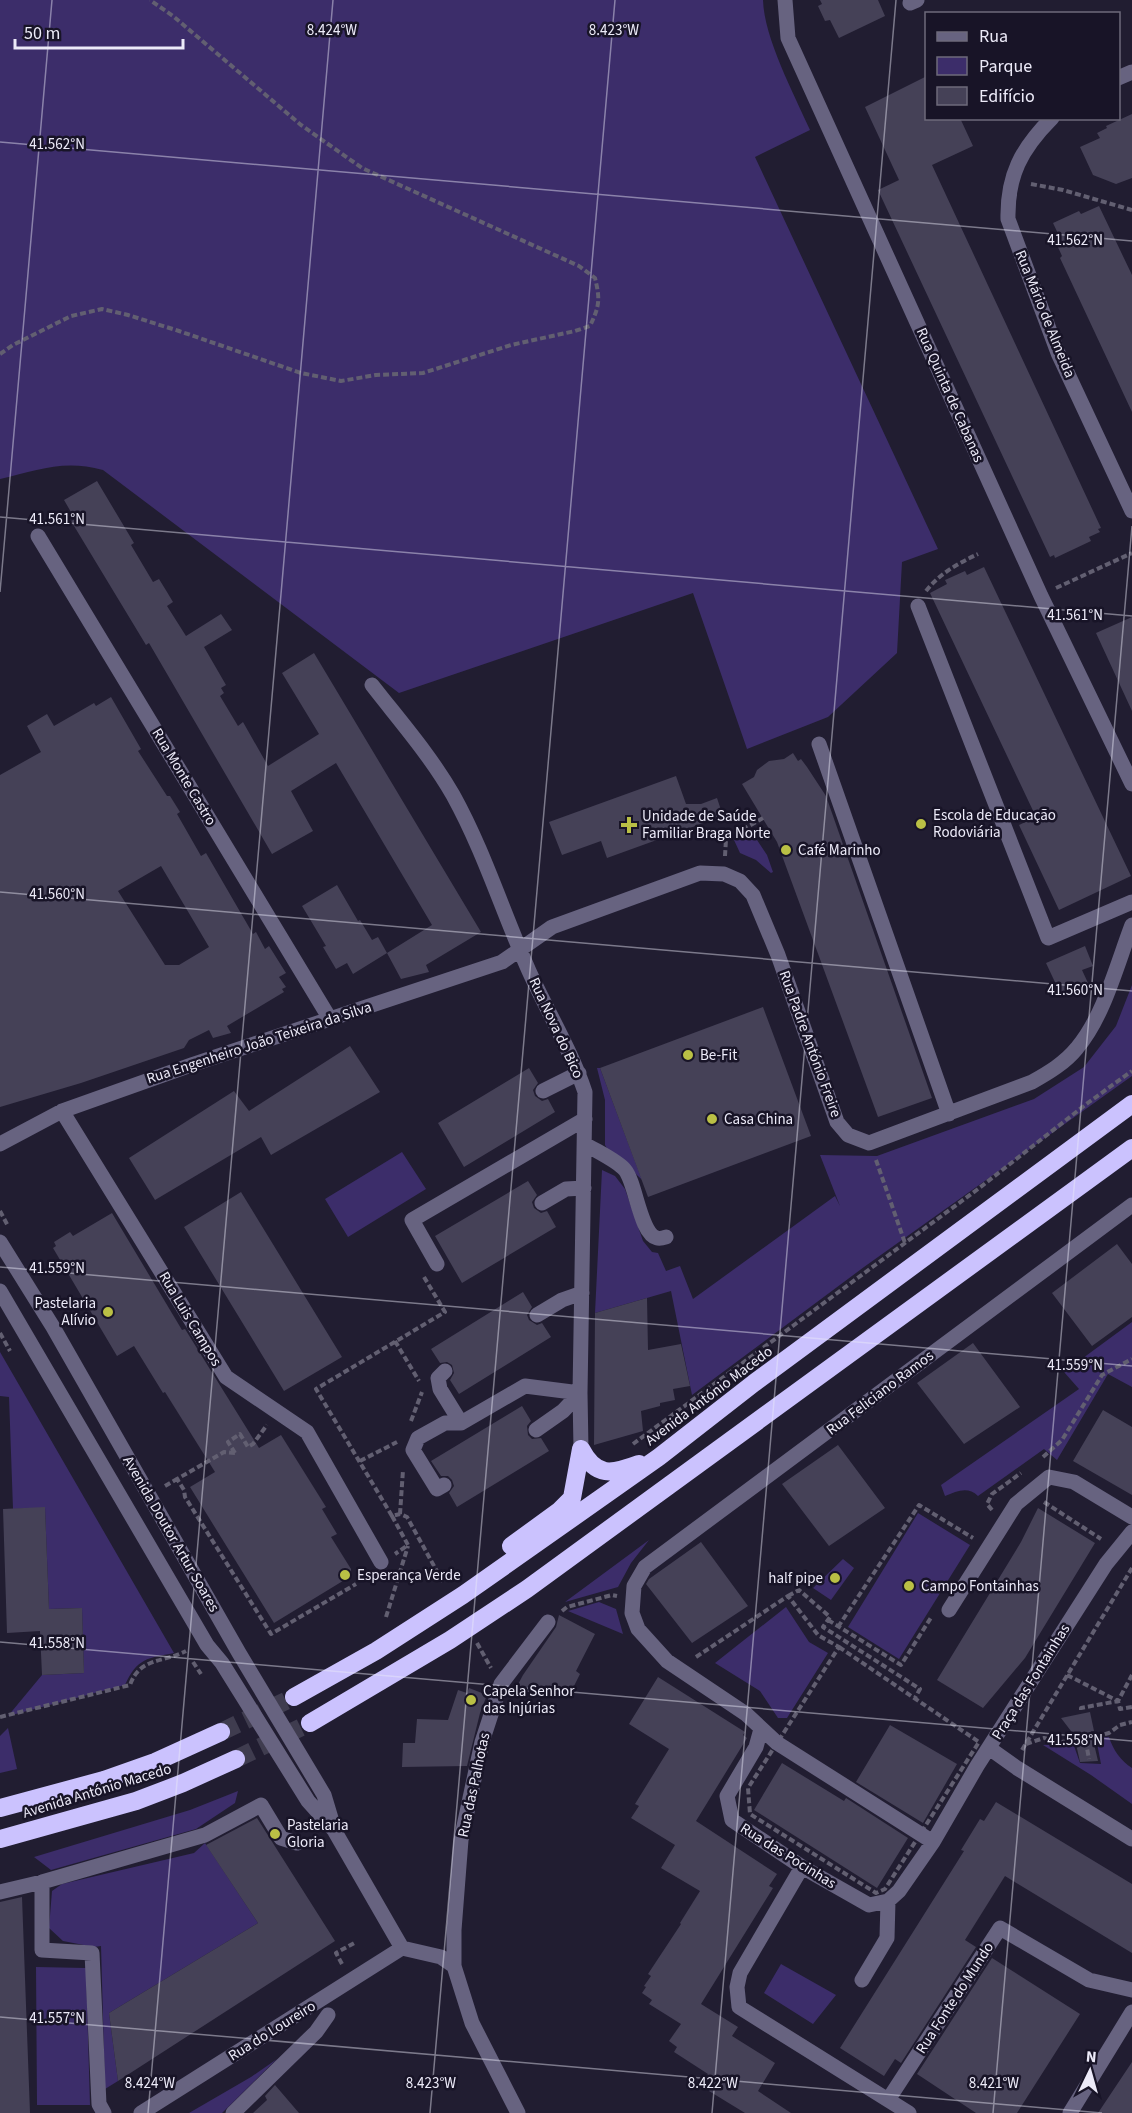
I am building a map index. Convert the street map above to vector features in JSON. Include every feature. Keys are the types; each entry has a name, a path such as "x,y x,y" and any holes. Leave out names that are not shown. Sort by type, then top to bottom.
{"highway":[{"name":"Avenida António Macedo","path":"294,1697 376,1651 476,1586 659,1457 754,1383 1132,1104"},
{"path":"310,1723 450,1640 527,1589 1132,1148"},
{"path":"581,1449 587,1461 600,1471 618,1472 659,1457"},
{"path":"476,1586 504,1551 559,1511 572,1498 581,1449"},
{"name":"Avenida António Macedo","path":"0,1808 67,1791 155,1762 222,1732"},
{"name":"Avenida António Macedo","path":"0,1839 136,1801 236,1760"}],"street":[{"name":"Rua Quinta de Cabanas","path":"784,0 788,38 1041,596 1132,784"},
{"name":"Rua Mário de Almeida","path":"1050,120 1033,137 1017,164 1008,201 1008,219 1058,353 1132,511"},
{"name":"Rua Monte Castro","path":"38,536 330,1019"},
{"path":"919,602 1048,938 1132,902"},
{"name":"Rua Nova do Bico","path":"372,685 435,766 453,796 520,950 579,1073 585,1092 581,1449"},
{"path":"819,744 949,1114"},
{"name":"Rua Padre António Freire","path":"520,950 552,927 700,873 724,874 740,881 753,895 778,955 837,1122 848,1135 869,1143"},
{"path":"869,1143 1032,1082 1055,1068 1076,1049 1096,1020 1132,925"},
{"name":"Rua Engenheiro João Teixeira da Silva","path":"0,1144 62,1111 194,1064 502,962 520,950"},
{"path":"543,1090 579,1073"},
{"name":"Rua Luis Campos","path":"62,1111 226,1377 307,1432 381,1562"},
{"path":"437,1264 412,1221 585,1119"},
{"path":"585,1144 624,1167 630,1177 650,1234 656,1238 666,1238"},
{"path":"542,1203 566,1189 584,1188"},
{"name":"Rua Feliciano Ramos","path":"761,1729 746,1714 667,1662 638,1629 632,1613 634,1586 645,1567 1132,1205"},
{"name":"Avenida Doutor Artur Soares","path":"0,1242 52,1327 239,1653 324,1795 334,1830"},
{"name":"Avenida Doutor Artur Soares","path":"0,1291 207,1645 222,1663 308,1801 334,1830 402,1948"},
{"path":"537,1315 562,1300 582,1293"},
{"path":"445,1371 438,1378 440,1389 461,1423"},
{"path":"444,1485 437,1489 413,1450 418,1438 445,1423 461,1423 525,1386 580,1393"},
{"path":"536,1430 563,1411 580,1393"},
{"path":"943,1609 1016,1504 1049,1478 1074,1482 1132,1517"},
{"name":"Praça das Fontainhas","path":"1132,1532 989,1748 1017,1768 1132,1839"},
{"name":"Rua das Palhotas","path":"454,1966 454,1930 461,1840 482,1742 501,1684 549,1622"},
{"path":"761,1729 777,1743 927,1839"},
{"name":"Rua das Pocinhas","path":"761,1729 756,1747 728,1796 732,1820 802,1868 869,1905 888,1901"},
{"path":"862,1980 887,1938 888,1901 899,1891 927,1839 989,1748"},
{"path":"0,1892 206,1835 261,1805 281,1838 297,1843"},
{"path":"802,1868 740,1973 737,1987 739,2007 909,2113"},
{"path":"42,1882 42,1950 92,1953 99,2104 104,2113"},
{"name":"Rua Fonte do Mundo","path":"888,2100 1000,1928 1089,1980 1132,1990"},
{"path":"402,1948 441,1957 454,1966 472,2023 518,2113"},
{"name":"Rua do Loureiro","path":"141,2113 402,1948"},
{"path":"1070,2113 1132,2012"},
{"path":"234,2113 316,2032 328,2014"}],"path":[{"path":"0,354 13,345 72,316 102,309 128,315 301,373 341,381 376,375 423,374 512,345 590,326 596,313 600,297 595,278 579,267 362,168 301,125 173,16 150,0"},
{"path":"1012,180 1063,190 1132,210"},
{"path":"1041,596 1132,553"},
{"path":"919,602 933,582 958,563 978,554"},
{"path":"725,858 726,839 763,818"},
{"path":"629,1446 1132,1071"},
{"path":"869,1143 904,1243"},
{"path":"407,1516 400,1514 392,1516 316,1389 445,1312"},
{"path":"0,1333 10,1351"},
{"path":"1044,1457 1062,1440 1102,1375 1132,1359"},
{"path":"162,1488 224,1452 235,1453 228,1442 240,1434 248,1447 253,1444"},
{"path":"360,1461 405,1438"},
{"path":"177,1479 184,1490 185,1497 271,1634 356,1584"},
{"path":"996,1514 999,1503"},
{"path":"838,1627 918,1505 978,1542"},
{"path":"1069,1518 1101,1539"},
{"path":"386,1617 408,1545"},
{"path":"1022,1750 1132,1568"},
{"path":"696,1657 799,1590 830,1617 823,1627 920,1689 915,1698"},
{"path":"549,1622 567,1607 612,1595 621,1596"},
{"path":"788,1596 818,1635 838,1647 980,1742 927,1839 885,1889 876,1893 750,1814 748,1788 838,1647"},
{"path":"828,1620 901,1665 943,1609"},
{"path":"0,1717 130,1685 134,1673 144,1665 186,1651"},
{"path":"193,1662 201,1674"},
{"path":"1067,1675 1118,1701"},
{"path":"1132,1675 1118,1701 1120,1709 1132,1707"},
{"path":"1081,1710 1081,1708 1118,1701"},
{"path":"1025,1744 1044,1738 1060,1742 1086,1738 1109,1733 1120,1725 1132,1722"},
{"path":"1084,1732 1089,1759"},
{"path":"336,1953 356,1942"}],"green space":[{"path":"0,0 763,0 774,48 810,130 755,157 938,549 902,562 897,653 828,717 747,749 693,593 399,693 103,470 76,466 51,467 0,479"},
{"path":"751,831 767,855 773,872 771,873 756,860 740,853 734,840"},
{"path":"1132,985 1132,1076 864,1267 692,1395 671,1291 595,1313 602,1170 615,1176 625,1189 643,1241 652,1252 658,1253 666,1271 680,1266 693,1299 835,1196 840,1206 820,1155 877,1156 1034,1099 1084,1067 1116,1026"},
{"path":"597,1068 600,1068 642,1180 612,1155 605,1145 605,1100"},
{"path":"402,1152 426,1189 348,1237 325,1199"},
{"path":"1132,1322 1132,1387 1108,1374 1057,1460 1044,1449 978,1496 966,1490 945,1496 941,1485 1079,1389 1064,1372"},
{"path":"0,1352 174,1653 157,1656 139,1664 125,1685 8,1716 42,1675 84,1673 82,1608 49,1609 45,1508 13,1509 9,1397 0,1396"},
{"name":"Campo Fontainhas","path":"918,1513 970,1545 899,1659 848,1627"},
{"path":"649,1540 631,1563 618,1587 565,1602"},
{"name":"half pipe","path":"843,1559 854,1568 831,1600 813,1588"},
{"path":"599,1602 616,1609 623,1634 568,1611"},
{"path":"786,1607 809,1642 828,1653 787,1718 778,1718 760,1691 715,1663"},
{"path":"8,1728 17,1769 0,1773 0,1736"},
{"path":"1109,1737 1118,1755 1132,1768 1132,1804 1043,1745 1073,1743 1080,1763 1101,1764 1096,1738"},
{"path":"238,1791 235,1803 196,1829 51,1870 34,1857 190,1810"},
{"path":"205,1843 258,1923 109,2013 118,2081 105,2089 101,1946 94,1947 63,1941 49,1928 52,1891 62,1884 194,1853"},
{"path":"781,1964 836,1995 813,2024 764,1993"},
{"path":"36,1967 86,1968 90,2105 37,2105"},
{"path":"277,2059 222,2113 189,2113 251,2077"}],"building":[{"path":"820,0 878,0 885,16 839,38 830,20 825,21 818,6 822,4"},
{"path":"925,77 925,120 961,120 973,146 932,165 1101,528 1098,529 1100,532 1089,537 1091,541 1055,558 1054,555 1050,557 878,190 899,180 865,107"},
{"path":"1132,114 1132,178 1116,184 1093,175 1080,147 1100,138 1097,133"},
{"path":"1099,206 1132,275 1132,412 1060,258 1062,256 1057,245 1062,242 1053,223 1079,211 1081,214"},
{"path":"97,481 134,543 131,545 153,582 159,579 173,602 167,606 186,636 221,614 232,630 204,647 226,685 221,688 224,693 220,696 238,726 243,722 268,766 319,734 282,673 314,653 481,932 426,965 429,972 401,979 387,953 432,925 336,763 291,791 313,831 272,854 149,643 146,645 71,521 75,519 64,500"},
{"path":"984,567 1131,876 1059,910 1019,825 1036,817 930,593 947,584 945,580 965,571 967,575"},
{"path":"1132,617 1132,711 1096,633"},
{"path":"111,697 141,749 138,751 180,812 177,814 201,856 206,853 253,934 256,932 265,949 269,946 286,973 279,977 286,987 282,989 284,992 227,1026 231,1033 213,1038 209,1030 189,1040 184,1048 81,1083 0,1107 0,775 41,752 27,726 47,714 54,726 94,703 96,706","holes":["161,866 209,947 179,965 165,965 118,891"]},
{"path":"793,753 798,761 801,759 826,796 932,1098 878,1117 777,842 742,784 754,777 757,770 769,761 784,759"},
{"path":"676,776 686,804 701,804 717,798 723,816 607,858 601,841 562,855 549,822"},
{"path":"337,885 358,921 360,920 372,940 378,937 387,953 353,974 347,963 336,969 323,947 326,946 302,906"},
{"path":"1085,946 1093,966 1082,970 1088,983 1061,995 1046,963"},
{"name":"Casa China","path":"763,1007 811,1136 648,1197 600,1068"},
{"path":"350,1046 380,1092 271,1155 261,1137 155,1200 129,1158 234,1091 249,1111"},
{"path":"529,1068 538,1083 533,1090 535,1096 542,1101 548,1099 555,1112 464,1167 438,1123"},
{"path":"528,1181 537,1195 532,1202 534,1208 541,1213 547,1211 556,1227 462,1283 435,1236"},
{"path":"241,1192 342,1357 284,1391 184,1227"},
{"path":"112,1213 182,1330 185,1329 259,1448 281,1435 326,1507 322,1509 337,1534 331,1537 351,1569 351,1576 274,1623 190,1487 215,1472 134,1346 117,1356 53,1248 56,1246 54,1242 70,1232 73,1236"},
{"path":"1117,1244 1132,1264 1132,1317 1092,1346 1052,1293"},
{"path":"523,1292 532,1307 527,1315 529,1320 537,1325 542,1323 551,1337 459,1394 450,1380 454,1373 452,1365 447,1362 440,1363 431,1349"},
{"path":"647,1298 648,1350 681,1344 690,1386 673,1389 675,1400 641,1411 643,1431 594,1445 595,1313"},
{"path":"973,1343 1020,1407 964,1444 917,1383"},
{"path":"522,1406 531,1421 527,1426 528,1435 532,1439 541,1438 549,1451 457,1507 449,1493 454,1486 452,1480 448,1476 441,1476 431,1461"},
{"path":"1103,1410 1132,1427 1132,1495 1073,1461"},
{"path":"838,1445 885,1508 829,1546 782,1484"},
{"path":"45,1507 49,1609 82,1608 84,1673 42,1675 40,1631 7,1633 3,1509"},
{"path":"1038,1508 1095,1543 1025,1658 983,1708 937,1680 1021,1542"},
{"path":"701,1542 748,1606 692,1643 646,1584 649,1579"},
{"path":"559,1615 595,1634 576,1671 580,1674 572,1690 558,1686 556,1692 514,1692 556,1627"},
{"path":"658,1677 745,1732 743,1735 747,1738 696,1821 777,1874 769,1886 773,1888 701,2004 738,2027 732,2036 775,2063 758,2091 791,2113 745,2113 709,2091 712,2086 704,2081 708,2074 674,2052 677,2047 669,2041 681,2024 649,2004 652,2000 642,1993 651,1976 648,1974 700,1891 661,1868 675,1845 631,1818 639,1806 635,1804 669,1749 629,1724"},
{"path":"469,1688 487,1695 480,1713 467,1766 402,1767 403,1743 415,1743 417,1719 448,1720 458,1690 467,1693"},
{"path":"1090,1712 1094,1731 1091,1731 1098,1761 1080,1762 1074,1735 1061,1718"},
{"path":"890,1725 957,1764 923,1823 856,1782"},
{"path":"782,1763 844,1801 846,1798 908,1838 877,1888 754,1810"},
{"path":"996,1802 1132,1884 1132,1953 1005,1876 965,1940 976,1947 901,2063 895,2059 884,2076 840,2048 964,1851 961,1850 980,1819 984,1821"},
{"path":"257,1818 335,1941 118,2081 109,2013 258,1923 206,1845"},
{"path":"22,1897 30,2113 0,2113 0,1902"},
{"path":"992,1958 1080,2014 1017,2113 976,2113 917,2074"},
{"path":"1132,2062 1132,2113 1098,2113"},
{"path":"275,2085 299,2113 253,2113 267,2100 265,2096"}],"tunnel":[{"path":"221,1732 294,1697"},
{"path":"236,1759 310,1723"}],"place":[{"name":"Escola de Educação Rodoviária","path":"921,824"},
{"name":"Unidade de Saúde Familiar Braga Norte","path":"629,825"},
{"name":"Café Marinho","path":"786,850"},
{"name":"Be-Fit","path":"688,1055"},
{"name":"Casa China","path":"712,1119"},
{"name":"Pastelaria Alívio","path":"108,1312"},
{"name":"Esperança Verde","path":"345,1575"},
{"name":"half pipe","path":"835,1578"},
{"name":"Campo Fontainhas","path":"909,1586"},
{"name":"Capela Senhor das Injúrias","path":"471,1700"},
{"name":"Pastelaria Gloria","path":"275,1834"}]}
